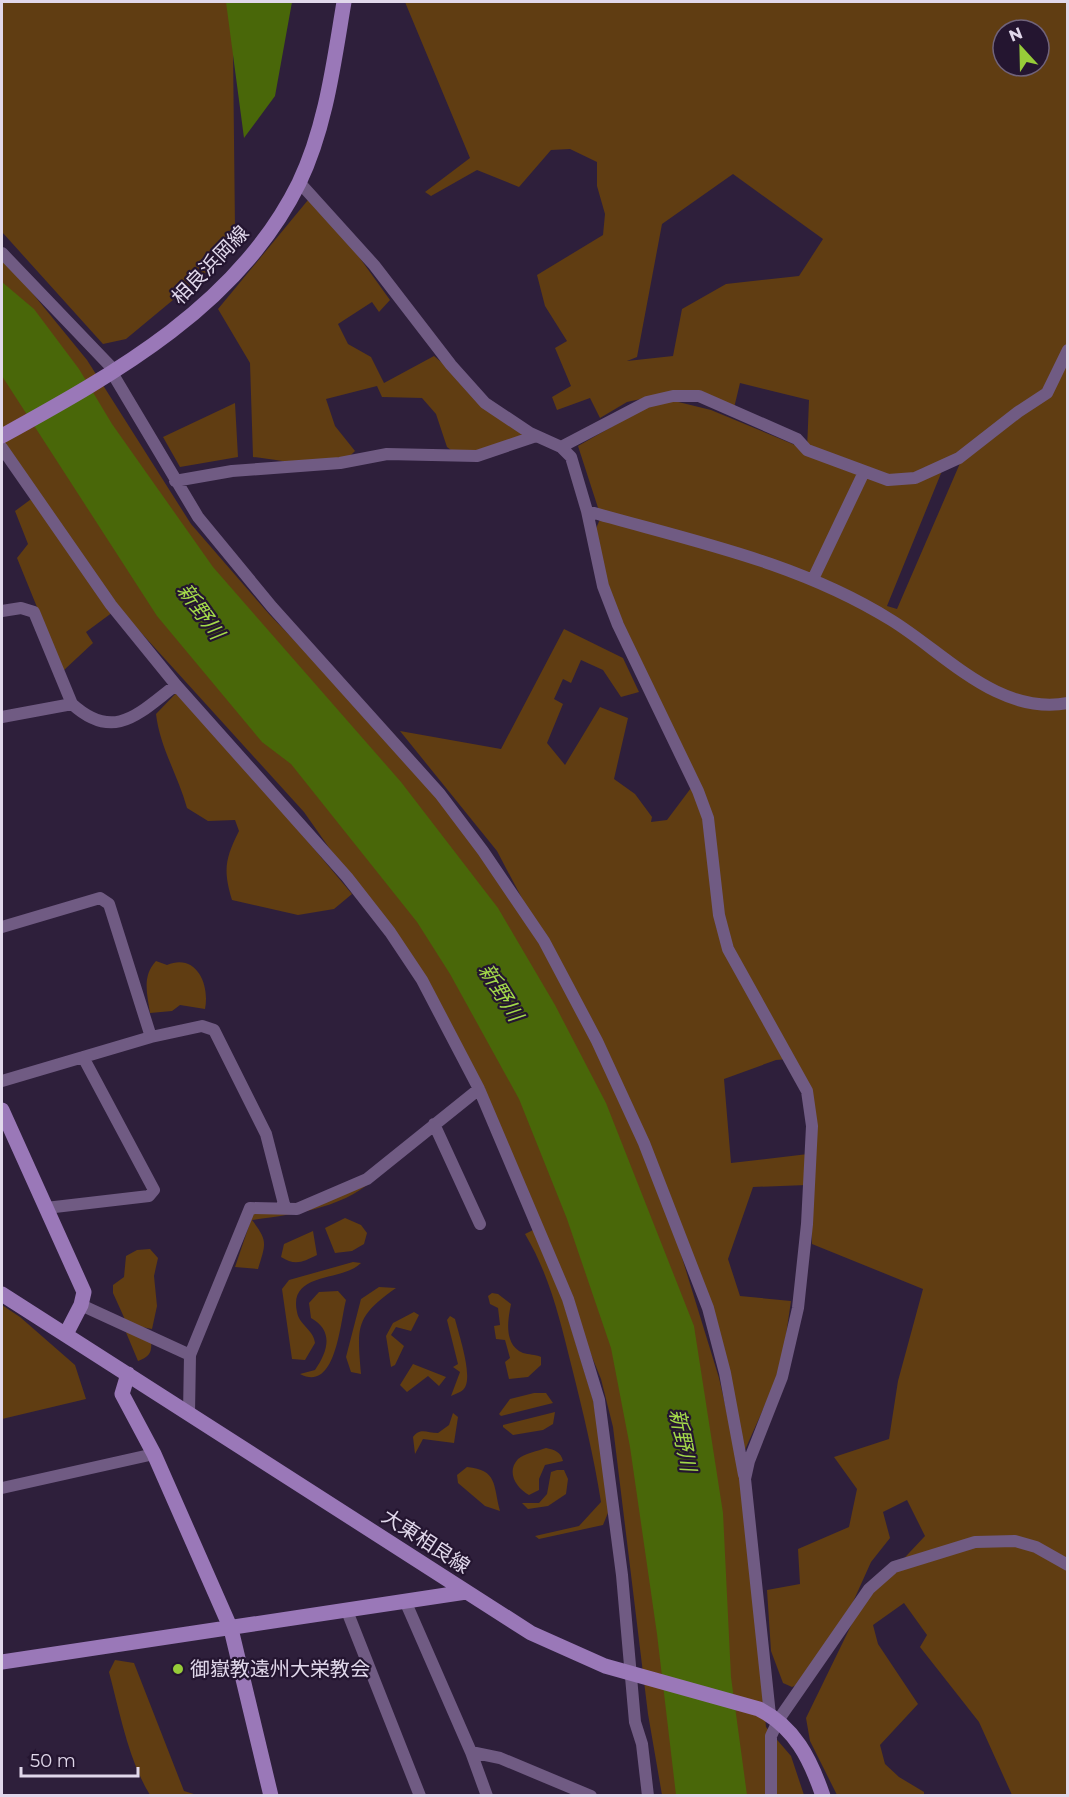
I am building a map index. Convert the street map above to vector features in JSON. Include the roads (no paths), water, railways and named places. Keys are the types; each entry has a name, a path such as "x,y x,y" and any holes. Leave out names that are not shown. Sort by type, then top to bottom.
{"main road":[{"name":"相良浜岡線","path":"2,439 153,345 212,299 261,244 299,182 330,81 344,2"},
{"path":"2,1110 84,1292 81,1305 66,1334"},
{"name":"大東相良線","path":"2,1294 531,1633 575,1655 634,1675 769,1714"},
{"path":"128,1374 122,1394 154,1454 231,1629 271,1796"},
{"path":"2,1662 406,1603 466,1592"},
{"path":"769,1714 797,1738 823,1796"}],"street":[{"path":"299,182 374,265 451,365 486,404 536,436 561,447 571,456 587,512 594,554 618,625 698,791 708,818 719,915 728,949 807,1091 812,1126 807,1224 798,1308 782,1377 749,1461 745,1479"},
{"path":"2,253 110,372 198,517 272,607 372,715 440,794 483,852 543,941 597,1041 644,1143 708,1308 725,1373 745,1479 771,1736 771,1796"},
{"path":"561,447 647,402 674,396 699,396 797,439 807,450 888,480 915,478 958,458 1047,393 1068,350"},
{"path":"175,481 232,471 340,463 387,454 477,456 536,436"},
{"path":"2,439 111,605 176,685 332,860 390,932 422,980 479,1089 568,1299 599,1400 634,1675 635,1722 642,1744 648,1796"},
{"path":"813,579 864,471"},
{"path":"587,512 760,559 813,579 893,620 1002,695 1030,704 1068,703"},
{"path":"2,611 21,608 34,612 72,704 84,715 108,724 130,720 176,685"},
{"path":"2,717 72,704"},
{"path":"2,927 100,898 109,904 151,1037"},
{"path":"2,1081 151,1037 202,1026 214,1030 266,1134 285,1208"},
{"path":"46,1208 149,1196 154,1190 83,1057"},
{"path":"189,1413 190,1355 250,1208 297,1209 367,1179 479,1089"},
{"path":"434,1124 480,1224"},
{"path":"81,1305 190,1355"},
{"path":"2,1488 154,1454"},
{"path":"769,1714 869,1589 894,1567 975,1542 1015,1541 1036,1547 1068,1565"},
{"path":"406,1603 488,1796"},
{"path":"347,1611 420,1796"},
{"path":"471,1752 500,1758 591,1796"}],"water":[{"path":"226,2 292,2 275,96 244,138"},
{"name":"新野川","path":"2,282 34,309 79,369 112,424 213,567 401,782 498,908 555,1005 606,1103 694,1326 723,1513 731,1677 747,1795 676,1795 657,1634 630,1447 611,1348 567,1219 519,1099 450,974 417,922 291,764 262,742 157,616 2,376"}],"place":[{"name":"御嶽教遠州大栄教会","path":"178,1669"}]}
